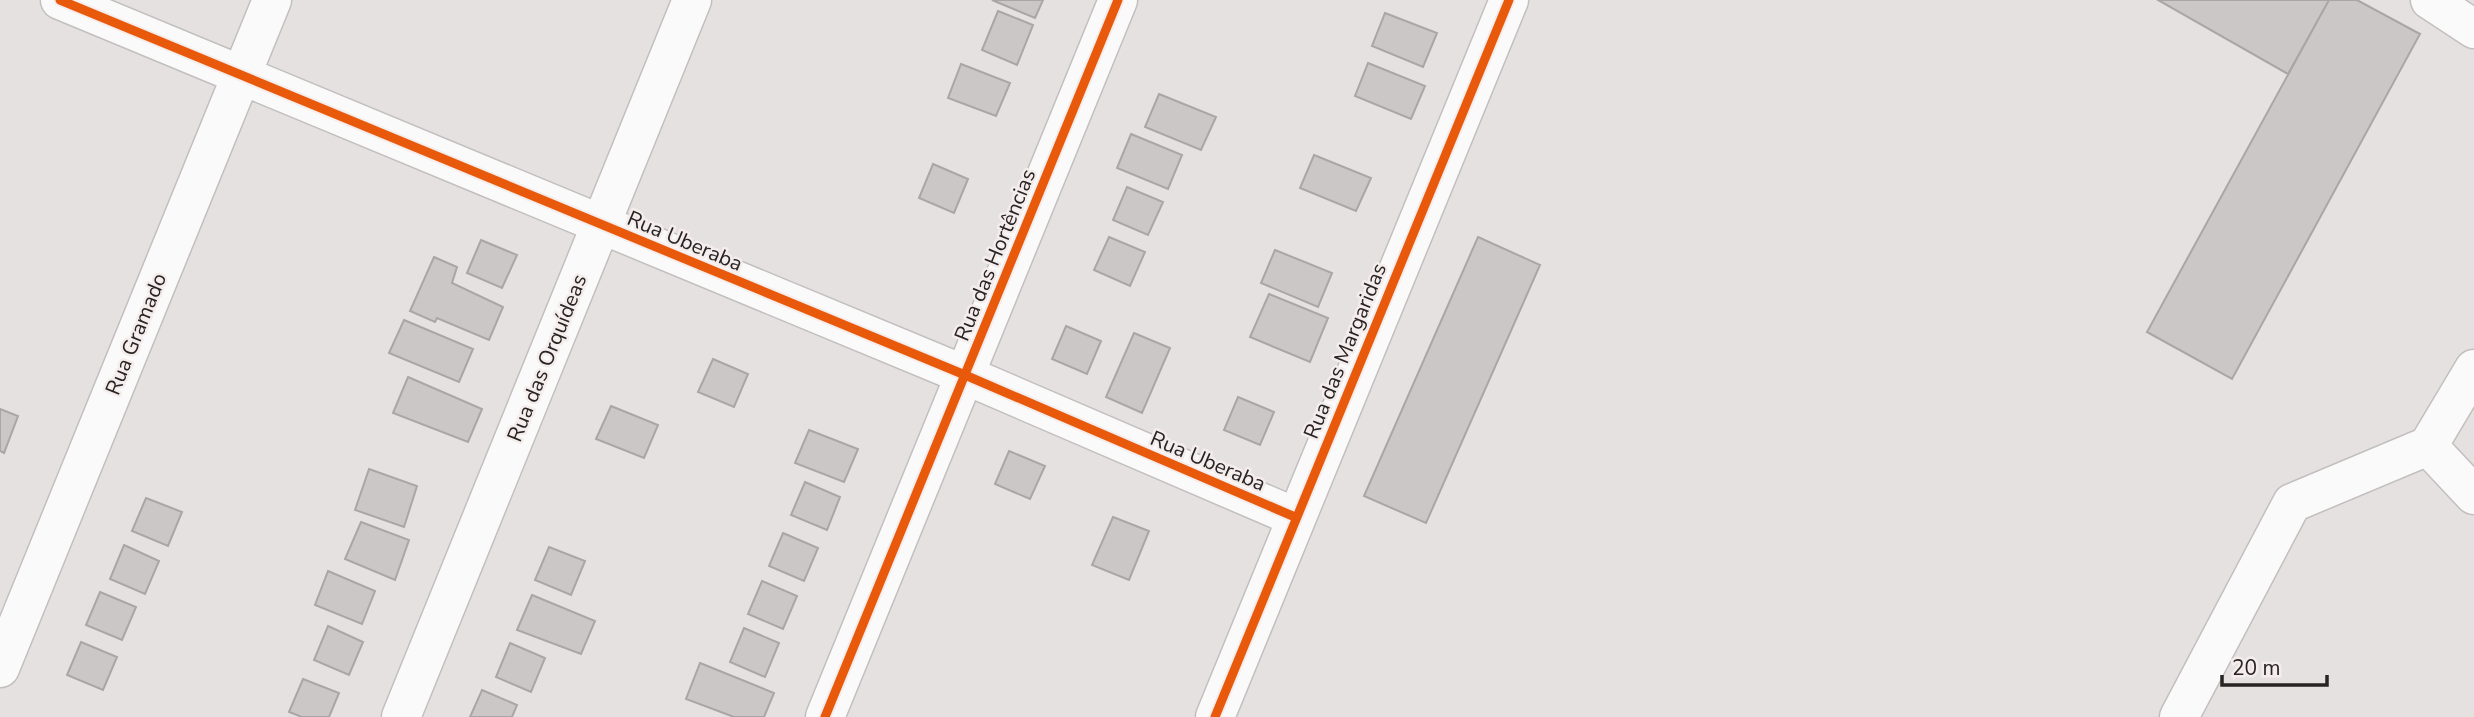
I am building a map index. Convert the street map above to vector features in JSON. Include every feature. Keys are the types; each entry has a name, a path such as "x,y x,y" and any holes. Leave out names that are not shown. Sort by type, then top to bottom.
{"street":[{"name":"Rua Uberaba","path":"60,0 965,375 1295,517"},
{"name":"Rua Gramado","path":"0,667 272,0"},
{"name":"Rua das Orquídeas","path":"401,717 692,0"},
{"name":"Rua das Hortências","path":"825,717 1118,0"},
{"name":"Rua das Margaridas","path":"1215,717 1509,0"},
{"path":"2430,0 2474,29"},
{"path":"2179,717 2292,503 2428,446 2474,369"},
{"path":"2428,446 2474,495"}],"building":[{"path":"992,0 1043,0 1035,18"},
{"path":"2158,0 2329,0 2288,74"},
{"path":"2329,0 2357,0 2420,34 2232,379 2147,332"},
{"path":"998,11 1033,25 1017,65 982,50"},
{"path":"1385,13 1437,33 1423,67 1372,46"},
{"path":"1368,63 1425,86 1411,119 1355,96"},
{"path":"961,64 1010,83 996,116 948,98"},
{"path":"1159,94 1216,117 1201,150 1145,127"},
{"path":"1131,134 1182,155 1168,189 1117,168"},
{"path":"1314,155 1371,178 1356,211 1300,188"},
{"path":"933,164 968,179 954,213 919,198"},
{"path":"1127,187 1163,202 1148,235 1113,220"},
{"path":"1109,237 1145,252 1130,286 1094,270"},
{"path":"1478,237 1540,265 1426,523 1364,496"},
{"path":"481,240 517,255 502,288 467,273"},
{"path":"1275,250 1332,273 1318,307 1261,283"},
{"path":"434,257 457,267 452,283 503,307 489,340 437,318 435,322 410,311"},
{"path":"1269,294 1328,318 1310,362 1250,337"},
{"path":"404,320 473,349 459,382 389,353"},
{"path":"1066,326 1101,341 1087,374 1052,359"},
{"path":"1134,333 1170,348 1142,413 1106,397"},
{"path":"713,359 748,374 734,407 698,392"},
{"path":"408,377 482,409 468,442 393,413"},
{"path":"1238,397 1274,412 1260,445 1224,430"},
{"path":"611,406 658,425 644,458 596,439"},
{"path":"0,409 18,416 4,453 0,451"},
{"path":"809,430 858,449 844,482 795,463"},
{"path":"1009,451 1045,466 1030,499 995,484"},
{"path":"369,469 417,486 404,527 355,510"},
{"path":"805,482 840,497 827,530 791,515"},
{"path":"146,498 182,512 168,546 132,531"},
{"path":"1113,517 1149,531 1129,580 1092,565"},
{"path":"361,522 409,540 395,580 345,559"},
{"path":"783,533 818,548 804,581 769,566"},
{"path":"124,545 159,561 145,594 110,579"},
{"path":"549,547 585,561 571,595 535,580"},
{"path":"328,571 375,591 362,624 315,605"},
{"path":"762,581 797,596 783,629 748,614"},
{"path":"100,592 136,607 122,640 86,625"},
{"path":"532,595 595,621 581,654 517,630"},
{"path":"328,626 363,642 349,675 314,660"},
{"path":"744,628 779,643 765,677 730,662"},
{"path":"81,642 117,657 103,690 67,675"},
{"path":"510,643 545,658 531,692 496,677"},
{"path":"700,663 774,693 764,717 734,717 686,699"},
{"path":"303,679 339,693 329,717 302,717 289,712"},
{"path":"482,690 517,705 512,717 470,717"}],"cycle path":[{"path":"60,0 965,375 1295,517"},
{"path":"825,717 1118,0"},
{"path":"1215,717 1509,0"}]}
